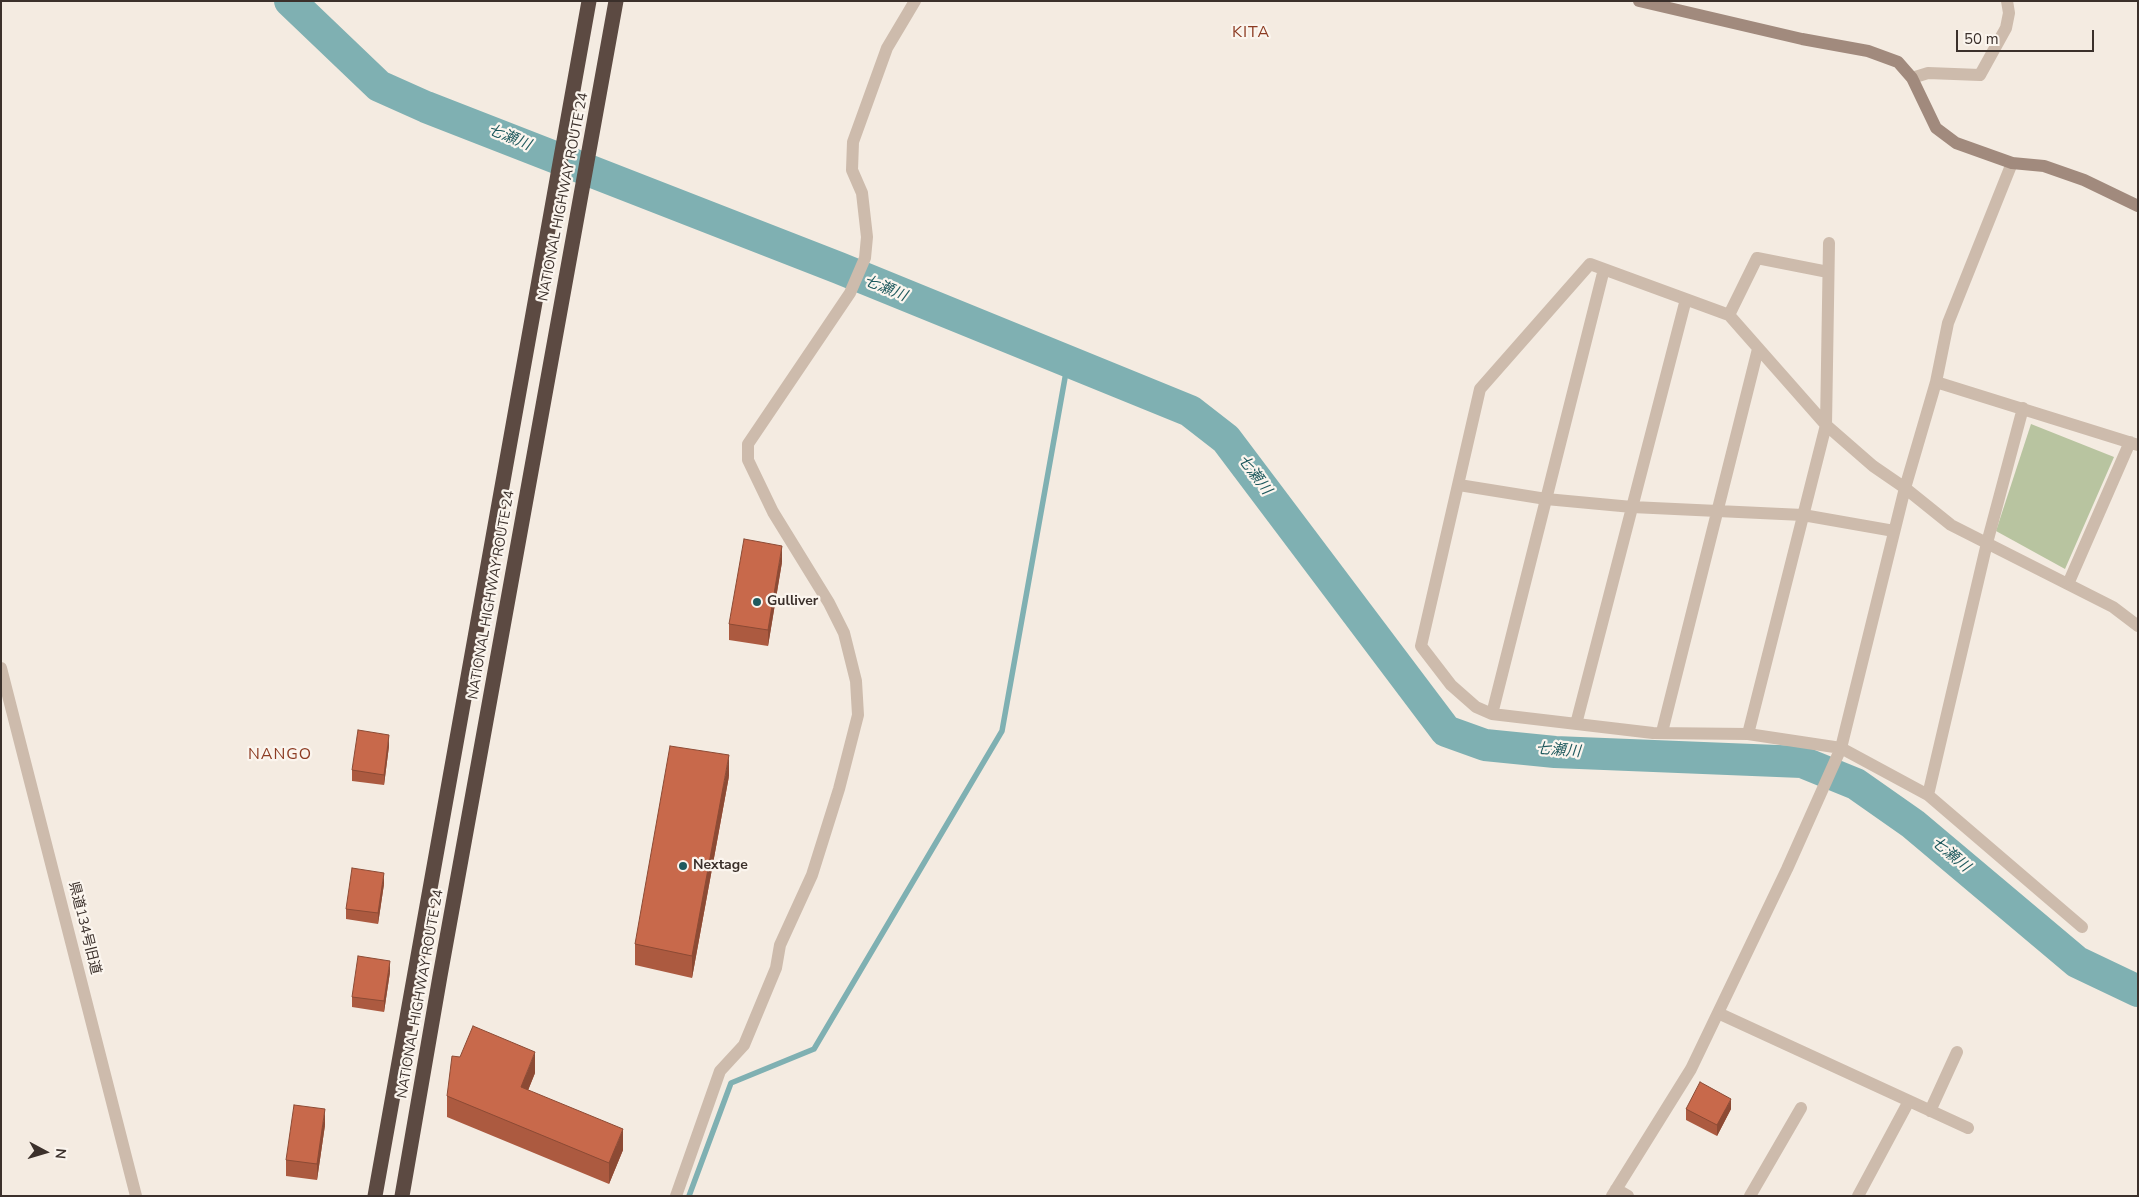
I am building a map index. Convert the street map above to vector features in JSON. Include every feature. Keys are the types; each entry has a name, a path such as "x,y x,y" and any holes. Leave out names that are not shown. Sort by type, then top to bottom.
{"highway":[{"name":"NATIONAL HIGHWAY ROUTE 24","path":"375,1196 589,1"},
{"name":"NATIONAL HIGHWAY ROUTE 24","path":"402,1196 616,1"}],"street":[{"path":"676,1196 720,1071 744,1045 776,968 780,945 812,875 839,789 858,715 856,681 844,633 829,603 773,512 748,460 748,444 850,294 865,258 867,237 862,193 852,170 853,142 887,48 915,1"},
{"path":"1639,1 1802,39 1868,51 1898,62 1912,78 1936,128 1956,143 2012,163 2044,166 2084,180 2138,206"},
{"path":"1912,78 1928,73 1980,75 2006,28 2009,13 2007,1"},
{"path":"1628,1196 1614,1193 1691,1069 1824,791 1841,748 1905,488 1936,382 1948,323 2012,163"},
{"path":"1748,734 1826,425 1829,243"},
{"path":"1730,315 1757,258 1828,272"},
{"path":"2082,927 1928,795 1841,748 1748,734 1662,732 1492,714 1476,707 1451,685 1421,646 1480,390 1590,264 1730,315 1826,425 1873,466 1905,488 1951,525 2113,607 2137,623"},
{"path":"1492,714 1604,269"},
{"path":"1576,724 1686,299"},
{"path":"1662,732 1758,349"},
{"path":"1936,382 2134,444 2068,584"},
{"path":"1928,795 1986,543 2023,408"},
{"path":"1459,485 1546,499 1632,507 1802,515 1894,531"},
{"name":"県道134号旧道","path":"1,668 136,1196"},
{"path":"1718,1013 1968,1128"},
{"path":"1930,1111 1957,1052"},
{"path":"1858,1196 1909,1102"},
{"path":"1750,1196 1801,1108"}],"green space":[{"path":"2031,424 2114,457 2065,569 1996,531"}],"building":[{"path":"744,539 782,546 768,630 729,624"},
{"path":"358,730 389,735 384,775 352,770"},
{"path":"670,746 729,755 692,956 635,944"},
{"path":"352,868 384,873 378,913 346,909"},
{"path":"358,956 390,961 384,1001 352,997"},
{"path":"473,1026 535,1052 521,1087 623,1129 609,1163 447,1096 452,1056 460,1057"},
{"path":"1700,1082 1731,1099 1717,1125 1686,1109"},
{"path":"294,1105 325,1109 317,1164 286,1160"}],"waterway":[{"name":"七瀬川","path":"290,1 379,86 426,107 839,268 1190,411 1226,439 1446,731 1485,745 1555,752 1802,762 1856,784 1913,824 2077,962 2138,991"},
{"path":"689,1196 731,1083 814,1049 1002,731 1068,361"}],"place":[{"name":"Gulliver","path":"757,602"},
{"name":"Nextage","path":"683,866"}],"district":[{"name":"KITA","path":"1251,33"},
{"name":"NANGO","path":"280,755"}]}
